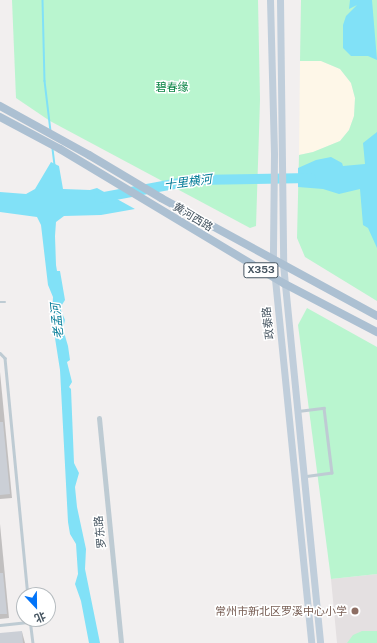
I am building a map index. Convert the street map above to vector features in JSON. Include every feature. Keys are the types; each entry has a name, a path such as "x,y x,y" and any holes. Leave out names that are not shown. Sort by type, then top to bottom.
{"main road":[{"name":"政泰路","path":"270,0 274,155 272,193 274,278 311,643"},
{"name":"政泰路","path":"280,0 283,153 283,264 320,643"},
{"name":"黄河西路","path":"0,106 57,137 161,198 377,316"},
{"name":"黄河西路","path":"0,117 60,149 274,278 377,332"}],"street":[{"name":"罗东路","path":"98,418 121,643"}],"lane":[{"path":"0,302 5,302"},
{"path":"0,353 6,358 27,587"},
{"path":"297,411 324,408 332,473 304,477"},
{"path":"0,625 16,623"},
{"path":"31,627 33,643"}],"shaded area":[{"path":"300,61 321,61 340,69 351,83 355,98 354,116 349,130 340,141 313,152 299,155"},
{"name":"常州市新北区罗溪中心小学","path":"377,574 377,643 337,643 331,579"}],"green space":[{"name":"碧春缘","path":"12,0 258,0 260,100 256,226 250,228 50,121 16,98"},
{"path":"301,0 377,0 377,301 305,257 297,238 299,155 313,152 340,141 349,130 354,116 355,98 351,83 340,69 321,61 300,61"},
{"path":"307,308 377,347 377,574 331,579 298,325"},
{"path":"362,631 377,631 377,643 347,643 353,635"}],"water":[{"path":"350,0 372,0 377,60 368,56 351,56 343,48 343,25 346,16 357,5 349,9"},
{"path":"377,132 377,248 368,228 363,225 360,189 339,194 323,189 298,187 298,168 316,160 331,157 342,163 343,166 365,164 363,143"},
{"path":"51,162 59,166 63,189 90,190 97,188 135,209 101,215 64,216 56,222 56,265 57,271 60,271 65,300 60,308 65,320 63,329 68,346 70,360 67,362 72,382 69,387 71,389 74,463 79,473 75,487 77,507 86,549 85,569 100,643 89,643 81,601 75,584 78,574 76,544 70,534 68,522 60,370 52,319 53,297 48,285 41,225 37,217 0,212 0,192 26,194 35,189"}],"building":[{"path":"0,422 3,422 10,494 0,495"},
{"path":"0,573 3,573 7,614 0,614"},
{"path":"22,631 23,643 0,643 0,633"}],"waterway":[{"name":"老孟河","path":"43,0 45,81 51,131"},
{"name":"老孟河","path":"53,149 55,165"},
{"name":"十里横河","path":"99,198 195,180 311,178"}],"place":[{"name":"常州市新北区罗溪中心小学","path":"355,611"}]}
